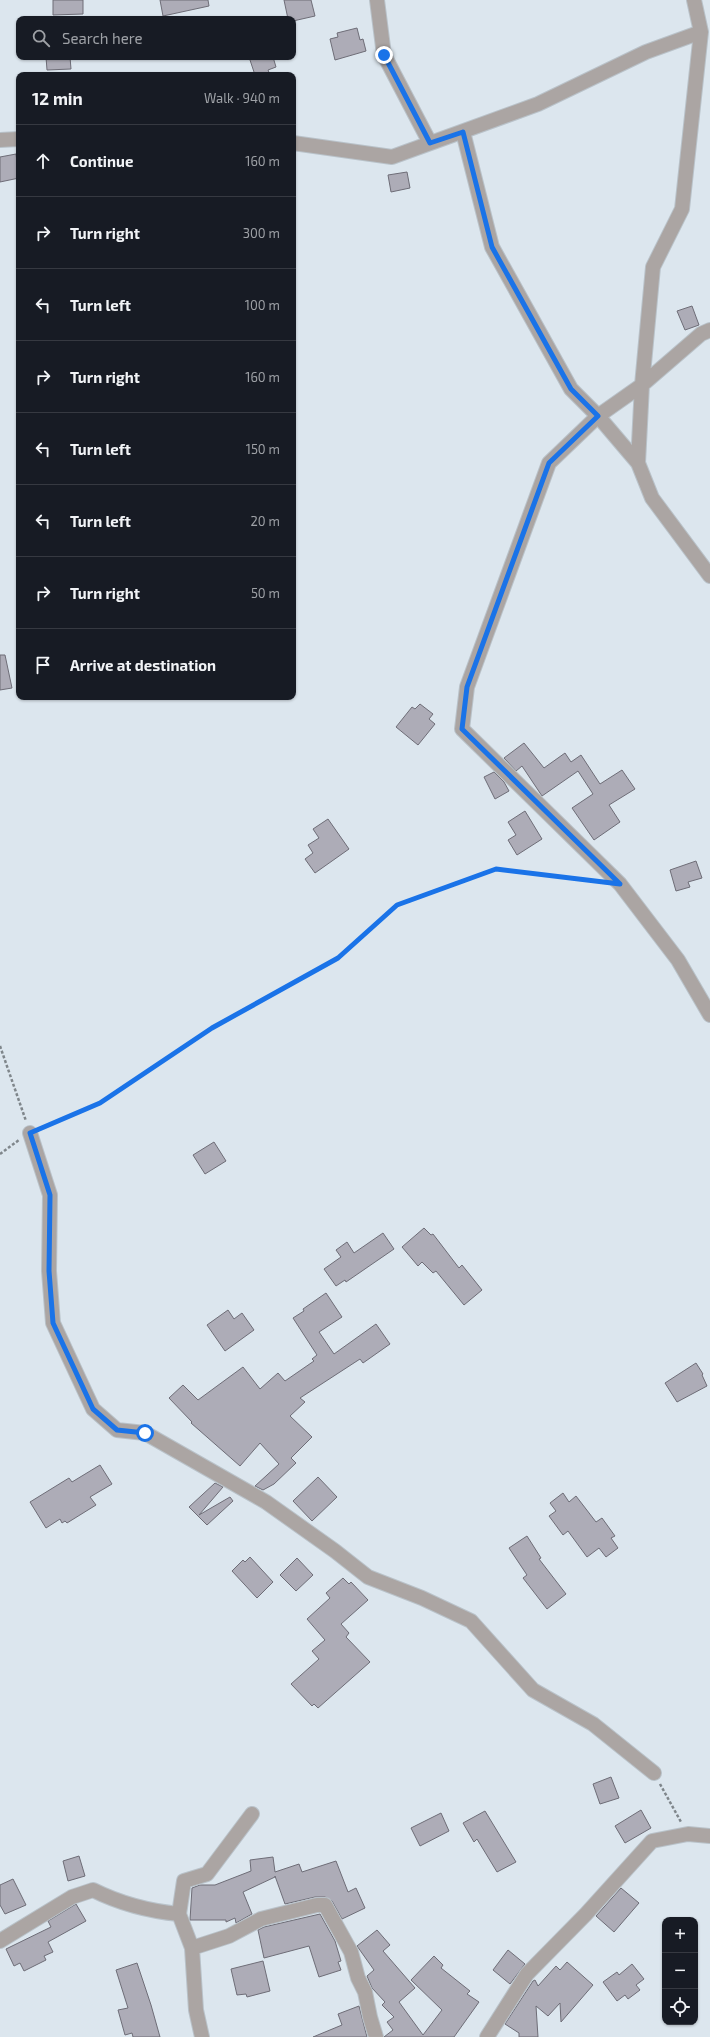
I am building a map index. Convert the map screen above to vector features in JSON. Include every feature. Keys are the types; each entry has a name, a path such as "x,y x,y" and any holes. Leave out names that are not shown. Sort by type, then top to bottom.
{"street":[{"path":"377,0 384,55 430,143"},
{"path":"638,463 642,385 652,267 682,209 701,32 694,0"},
{"path":"296,143 392,157 538,104 646,52 701,32"},
{"path":"463,132 492,247 571,389 598,416 638,463 652,498 710,576"},
{"path":"0,140 16,139"},
{"path":"710,330 701,334 642,385 598,416 549,463 467,687 462,729 620,884 678,960 710,1015"},
{"path":"30,1133 50,1195 49,1271 53,1323 93,1409 117,1430 145,1433 266,1502 335,1551 368,1577 422,1598 471,1621 533,1690 593,1724 654,1773"},
{"path":"202,2037 196,2010 192,1948 179,1914 184,1881 207,1874 252,1814"},
{"path":"487,2037 527,1974 586,1914 652,1841 688,1834 710,1836"},
{"path":"0,1941 72,1897 93,1890 116,1902 179,1914"},
{"path":"192,1948 229,1936 261,1919 317,1905 325,1905 351,1952 358,1978 366,1992 370,2017 376,2037"}],"path":[{"path":"0,1154 30,1133 100,1103 212,1028 338,958 397,905 496,869 597,881"},
{"path":"0,1046 30,1133"},
{"path":"654,1773 688,1834"}],"building":[{"path":"53,0 83,0 83,14 53,15"},
{"path":"160,0 208,0 209,6 163,16"},
{"path":"284,0 311,0 315,16 296,20 296,16 287,16"},
{"path":"357,28 360,40 363,39 366,51 335,60 330,39 338,37 337,33"},
{"path":"46,60 70,60 71,69 47,70"},
{"path":"250,60 274,60 276,67 268,70 269,72 254,72"},
{"path":"16,154 16,179 0,182 0,157"},
{"path":"407,172 410,188 391,192 388,175"},
{"path":"692,306 699,325 685,330 677,311"},
{"path":"0,655 5,655 12,688 0,690"},
{"path":"420,704 433,714 429,719 435,724 418,745 396,727 412,707 415,709"},
{"path":"524,743 544,768 565,753 571,762 581,755 600,784 622,770 635,789 609,805 620,822 594,840 572,808 593,794 578,771 542,796 522,766 516,771 504,758"},
{"path":"494,772 504,782 509,791 495,799 484,777"},
{"path":"525,811 542,839 517,855 508,840 516,835 508,822"},
{"path":"328,819 349,849 315,873 305,859 313,853 308,845 319,838 313,829"},
{"path":"696,861 702,878 688,882 690,887 676,891 670,870"},
{"path":"214,1142 226,1161 205,1174 193,1155"},
{"path":"424,1228 431,1235 433,1234 459,1268 462,1265 482,1290 464,1305 436,1271 433,1273 422,1262 418,1266 402,1247"},
{"path":"383,1233 394,1249 346,1282 345,1280 336,1286 324,1269 341,1257 336,1250 347,1242 354,1253"},
{"path":"326,1293 342,1317 319,1332 334,1354 376,1324 390,1344 363,1363 360,1359 300,1398 305,1402 290,1416 312,1437 291,1458 296,1463 274,1484 263,1490 255,1486 279,1464 260,1443 240,1466 191,1423 192,1422 169,1398 183,1385 198,1400 243,1367 260,1389 278,1373 285,1381 314,1361 312,1359 317,1355 293,1318"},
{"path":"228,1310 234,1319 242,1313 254,1330 225,1351 207,1325"},
{"path":"696,1363 703,1374 702,1375 707,1386 677,1402 665,1383"},
{"path":"100,1465 112,1484 90,1497 96,1505 67,1523 65,1521 62,1523 60,1519 46,1528 30,1502 69,1478 72,1482"},
{"path":"318,1477 337,1497 312,1521 293,1501"},
{"path":"215,1483 223,1487 199,1515 230,1497 233,1501 207,1525 189,1507"},
{"path":"563,1493 569,1502 576,1496 596,1522 602,1518 615,1536 611,1538 618,1548 606,1557 599,1548 587,1557 568,1531 563,1535 549,1516 556,1511 550,1503"},
{"path":"527,1536 541,1558 539,1559 566,1594 547,1609 523,1578 527,1575 509,1548"},
{"path":"250,1557 273,1582 257,1598 232,1571 243,1560 245,1562"},
{"path":"297,1558 313,1575 296,1591 280,1575"},
{"path":"343,1578 349,1584 351,1582 368,1600 341,1624 349,1633 346,1637 370,1662 318,1708 314,1704 312,1706 291,1684 319,1659 312,1651 325,1640 307,1619 330,1598 326,1593"},
{"path":"611,1777 619,1798 600,1804 593,1784"},
{"path":"641,1810 651,1828 625,1843 615,1826"},
{"path":"485,1811 516,1862 497,1872 477,1839 474,1842 463,1823"},
{"path":"441,1813 449,1831 420,1846 411,1828"},
{"path":"79,1856 85,1876 68,1881 63,1861"},
{"path":"273,1857 275,1872 299,1864 302,1872 336,1861 348,1892 356,1888 365,1908 342,1919 332,1901 325,1897 315,1897 285,1904 275,1876 243,1892 252,1914 236,1923 235,1918 226,1922 226,1920 190,1920 192,1888 200,1885 215,1885 251,1871 250,1860"},
{"path":"13,1879 26,1905 5,1914 0,1905 0,1885"},
{"path":"621,1888 639,1903 614,1932 596,1916"},
{"path":"76,1904 86,1921 48,1942 53,1952 44,1956 46,1960 24,1971 20,1963 14,1966 6,1949 51,1927 48,1921"},
{"path":"320,1914 335,1941 341,1961 338,1962 341,1970 319,1977 309,1946 264,1958 258,1930 264,1927"},
{"path":"377,1930 390,1945 383,1951 415,1988 399,2002 423,2035 442,2010 411,1980 434,1956 443,1965 441,1968 470,1991 467,1994 479,2002 454,2037 384,2037 393,2030 387,2022 394,2017 382,2005 385,2002 372,1988 367,1976 374,1970 357,1946"},
{"path":"508,1950 525,1964 510,1984 493,1970"},
{"path":"263,1961 270,1991 247,1997 246,1994 237,1995 231,1969"},
{"path":"567,1962 593,1985 561,2022 560,2003 548,2016 536,2006 538,2037 519,2037 519,2033 505,2024 533,1981 535,1980 538,1986 556,1966 560,1970"},
{"path":"137,1963 160,2037 133,2037 132,2033 125,2035 118,2010 128,2008 116,1970"},
{"path":"632,1964 644,1979 636,1985 640,1990 628,1999 625,1995 617,2001 603,1982 617,1972 619,1975"},
{"path":"359,2006 367,2037 313,2037 342,2025 338,2014"}],"route":[{"path":"145,1433 117,1430 93,1409 53,1323 49,1271 50,1195 30,1133 100,1103 212,1028 338,958 397,905 496,869 620,884 462,729 467,687 549,463 598,416 571,389 492,247 463,132 430,143 384,55"}]}
